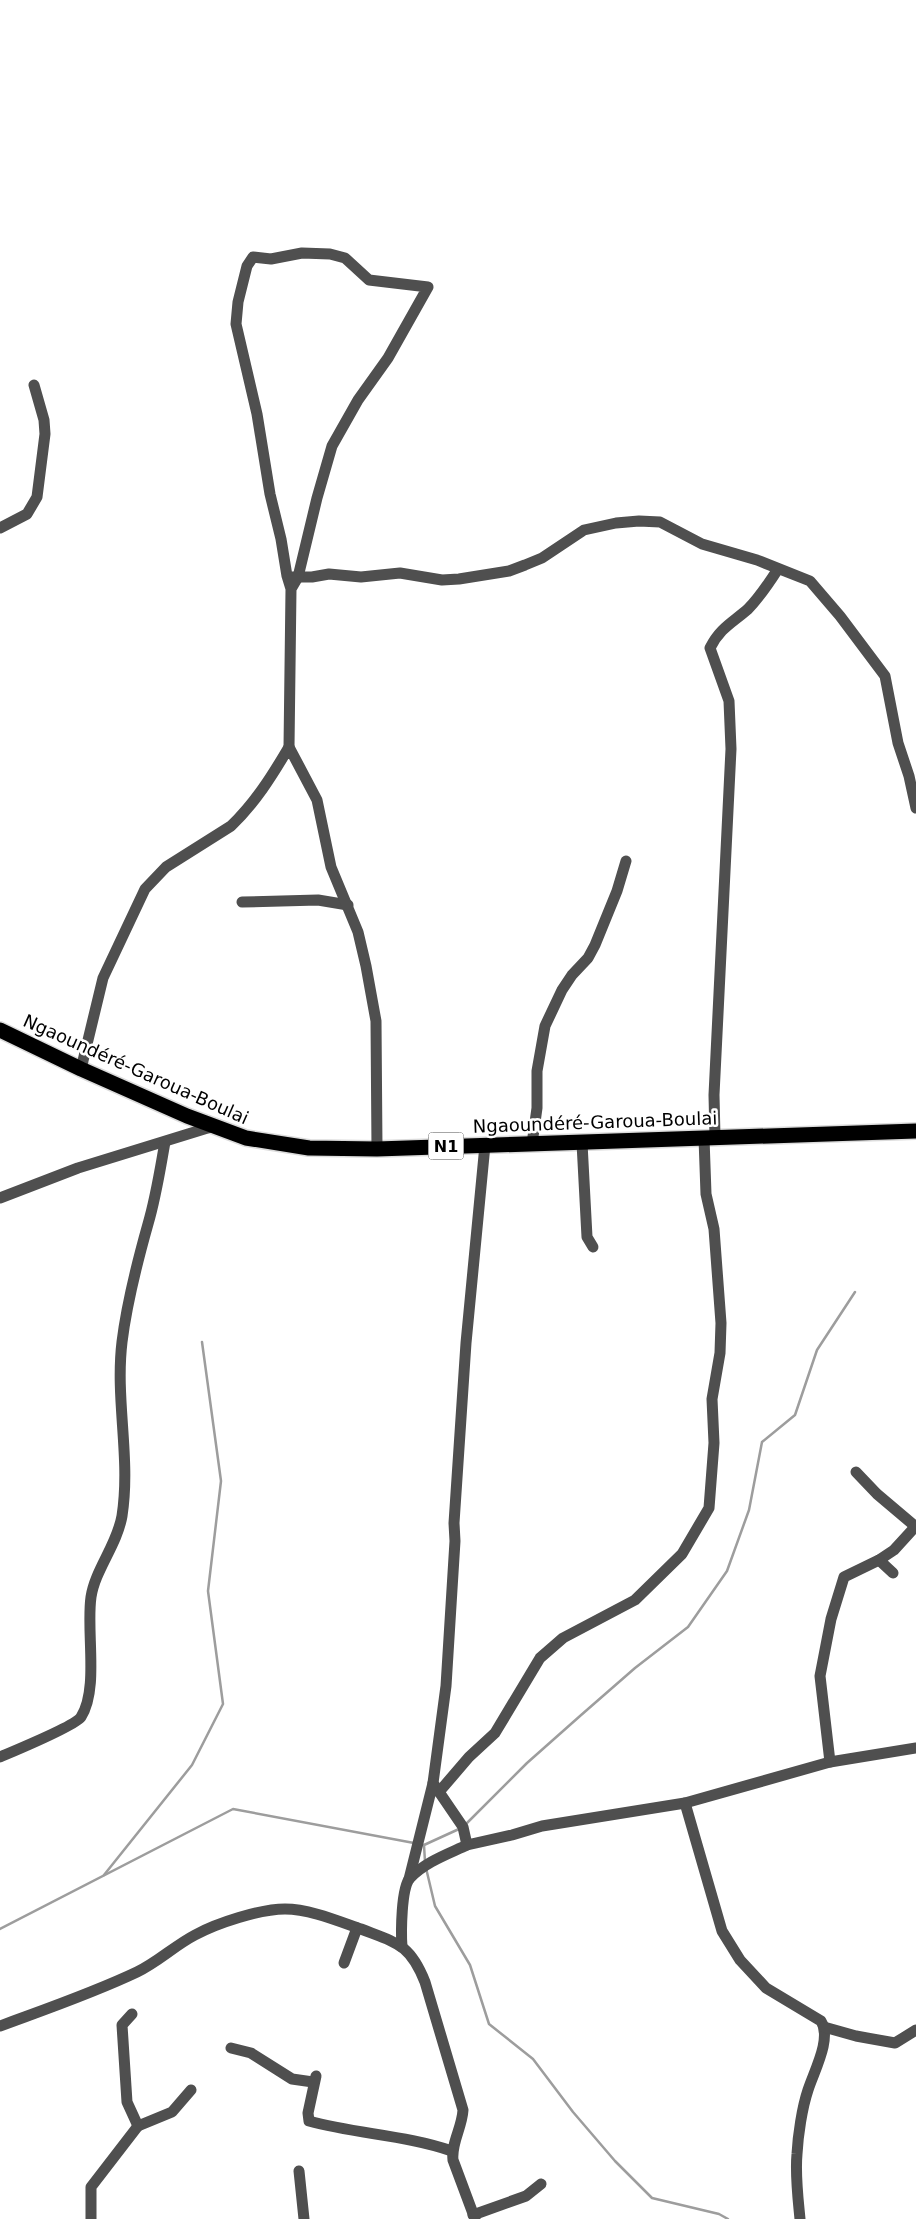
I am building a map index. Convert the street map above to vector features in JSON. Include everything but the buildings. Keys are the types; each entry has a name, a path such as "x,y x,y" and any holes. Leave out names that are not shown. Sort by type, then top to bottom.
{"highway":[{"name":"Ngaoundéré-Garoua-Boulai","path":"0,1030 81,1069 214,1126 246,1138 309,1148 376,1149 916,1131"}],"street":[{"path":"293,577 238,336 236,314 247,266 253,257 271,259 302,253 330,254 345,258 369,280 428,287 388,358 358,400 332,446 293,577 291,590 289,747 317,800 331,867 358,932 376,1021 376,1149"},
{"path":"0,528 27,514 32,508 38,491 45,434 44,420 34,385"},
{"path":"293,577 329,574 360,577 400,573 442,580 459,579 509,571 525,565 542,558 573,535 584,530 616,523 660,522 702,544 757,560 810,581 840,616 884,676 898,743 909,776 916,808"},
{"path":"436,1788 495,1733 540,1658 562,1638 636,1600 682,1554 709,1508 714,1443 712,1399 720,1353 721,1323 714,1229 706,1194 709,1137 715,1085 731,725 729,701 710,648 716,636 729,622 746,611 757,600 778,569"},
{"path":"81,1069 103,978 146,889 166,867 238,820 262,792 289,747"},
{"path":"532,1144 537,1108 537,1071 545,1026 562,990 596,945 617,891 626,861"},
{"path":"242,902 318,900 348,905"},
{"path":"0,1198 78,1168 214,1126"},
{"path":"0,1757 44,1738 80,1718 90,1696 91,1595 119,1529 122,1514 124,1438 120,1374 122,1343 130,1292 153,1204 165,1142"},
{"path":"582,1143 587,1237 593,1247"},
{"path":"402,1946 401,1919 409,1880 436,1788 446,1686 455,1541 454,1523 466,1343 485,1145"},
{"path":"830,1762 820,1676 831,1619 844,1577 879,1560 894,1550 915,1527 877,1494 856,1472"},
{"path":"879,1560 893,1573"},
{"path":"409,1880 426,1865 467,1845 542,1826 685,1803 830,1762 916,1748"},
{"path":"436,1788 463,1828 467,1845"},
{"path":"685,1803 722,1932 740,1960 766,1988 820,2021 824,2027 825,2036 808,2091 796,2154 800,2219"},
{"path":"0,2026 72,2000 127,1976 151,1964 195,1935 254,1914 284,1909 302,1911 357,1928 402,1946 417,1963 425,1982 463,2110 462,2122 452,2151 453,2160 474,2217 526,2196 541,2184"},
{"path":"344,1963 357,1928"},
{"path":"132,2014 122,2025 128,2102 138,2126"},
{"path":"824,2027 856,2036 895,2043 916,2030"},
{"path":"231,2048 251,2053 292,2079 315,2079 308,2113 309,2121 348,2131 424,2143 452,2151"},
{"path":"91,2219 91,2187 138,2126 172,2112 191,2090"},
{"path":"299,2171 304,2219"}],"waterway":[{"path":"465,1825 527,1763 635,1668 688,1627 727,1571 749,1510 762,1442 795,1415 817,1350 855,1292"},
{"path":"104,1875 192,1765 223,1704 208,1591 221,1481 202,1342"},
{"path":"0,1929 233,1809 414,1843"},
{"path":"424,1845 459,1829"},
{"path":"422,1845 424,1845 425,1862"},
{"path":"426,1868 435,1906 470,1965 489,2024 533,2059 573,2112 615,2161 652,2198 719,2214 728,2219"}]}
